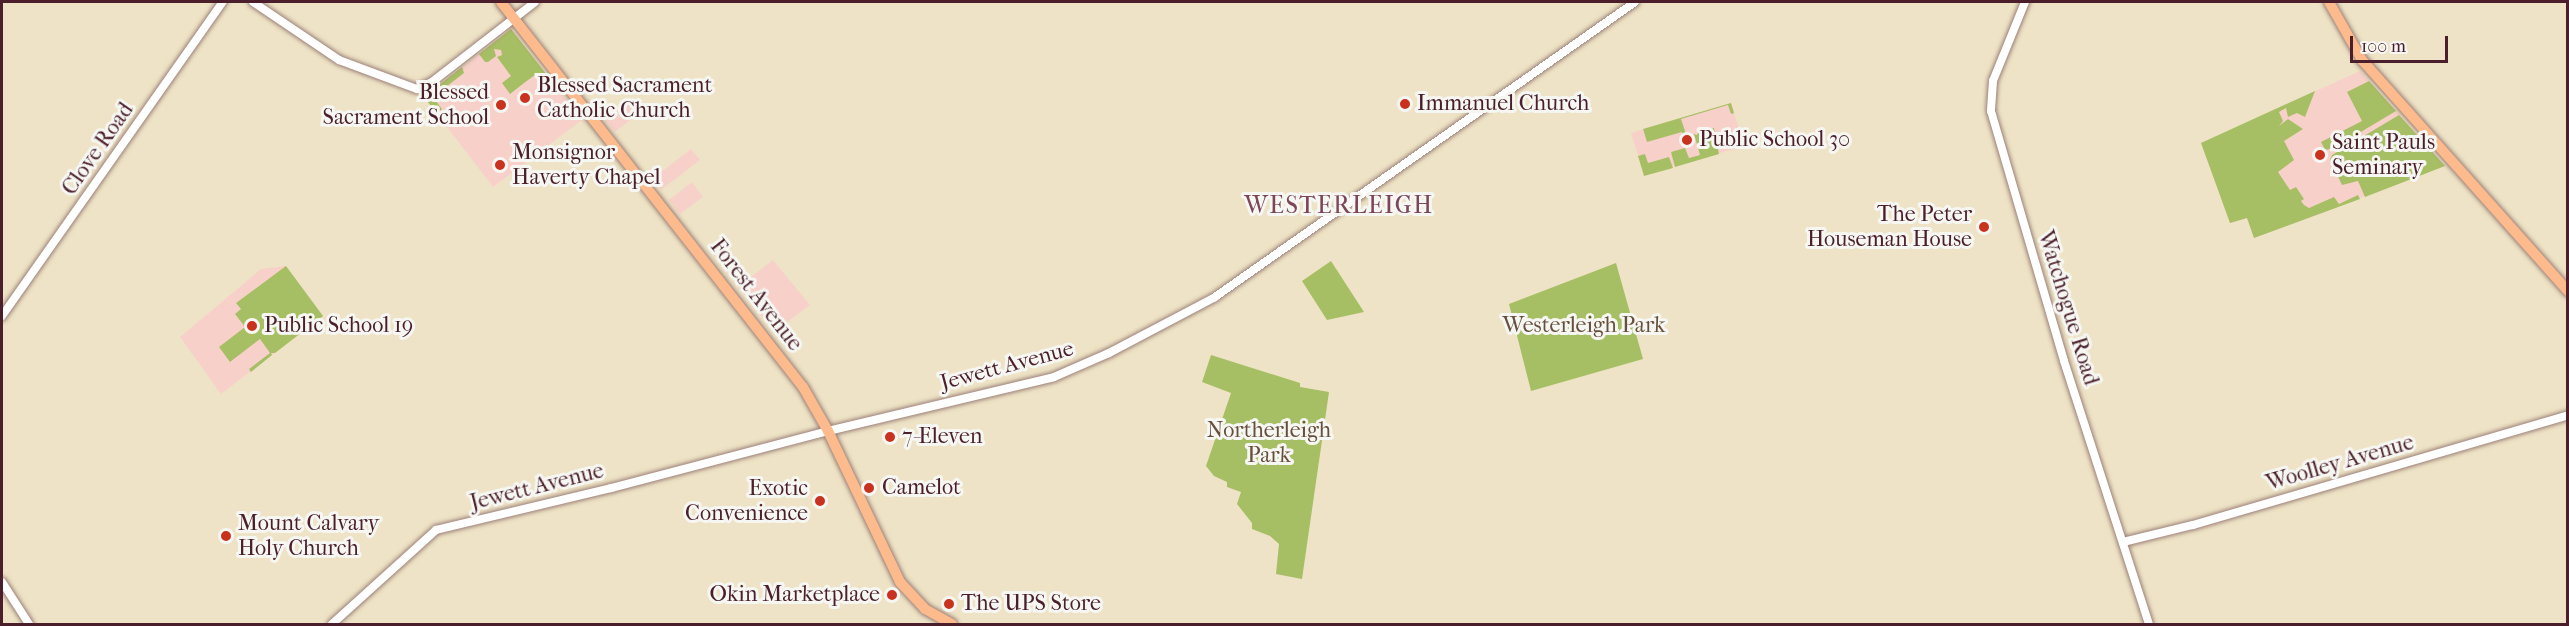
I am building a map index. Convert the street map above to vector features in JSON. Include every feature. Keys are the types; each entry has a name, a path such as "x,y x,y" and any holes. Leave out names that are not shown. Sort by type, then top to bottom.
{"main road":[{"name":"Forest Avenue","path":"501,2 803,387 828,431 900,582 925,609 952,624"},
{"path":"2329,2 2362,60 2568,291"}],"street":[{"name":"Clove Road","path":"2,316 223,2"},
{"path":"253,2 339,60 413,89 424,87 432,82 535,2"},
{"name":"Jewett Avenue","path":"332,624 436,531 1063,374 1200,306 1635,2"},
{"name":"Watchogue Road","path":"2025,2 1993,81 1991,111 2060,350 2149,624"},
{"name":"Woolley Avenue","path":"2122,542 2193,525 2568,415"},
{"path":"2,582 29,624"}],"shaded area":[{"name":"Blessed Sacrament School","path":"511,29 582,120 493,187 424,97"},
{"name":"Saint Pauls Seminary","path":"2360,71 2445,166 2254,238 2247,218 2230,223 2201,143"},
{"path":"628,101 638,114 615,132 605,120"},
{"name":"Public School 30","path":"1731,103 1744,146 1644,175 1631,133"},
{"path":"691,149 700,160 661,190 652,179"},
{"path":"692,182 703,197 680,214 669,200"},
{"path":"773,260 810,305 774,332 738,287"},
{"name":"Public School 19","path":"286,266 323,316 221,394 180,337 261,269"}],"green space":[{"path":"511,29 547,75 542,81 535,75 510,94 502,83 511,76 497,57 502,55 501,50 494,49 496,56 488,62 485,62 479,54"},
{"path":"462,67 464,73 433,97 442,109 437,114 424,97"},
{"path":"2369,81 2396,111 2334,148 2325,150 2321,142 2362,121 2347,92"},
{"path":"2315,91 2305,117 2297,113 2288,117 2286,108 2279,112 2283,121 2279,126 2288,119 2303,129 2284,141 2294,160 2278,172 2290,190 2296,187 2304,199 2301,201 2309,208 2334,197 2339,204 2358,195 2360,199 2254,238 2247,218 2230,223 2201,143"},
{"path":"1731,103 1734,113 1731,114 1728,105 1681,119 1687,137 1684,138 1682,132 1647,142 1643,129"},
{"path":"2399,115 2445,166 2365,197 2358,181 2342,185 2330,160 2332,155"},
{"path":"1714,128 1719,154 1675,167 1671,152 1685,148 1689,158 1700,155 1694,134 1697,135"},
{"path":"1645,154 1648,163 1669,157 1673,168 1644,176 1638,156"},
{"path":"1331,261 1364,312 1327,320 1302,281"},
{"name":"Westerleigh Park","path":"1616,263 1643,359 1531,391 1509,304"},
{"path":"286,266 323,316 275,353 271,353 272,355 251,372 249,369 270,353 260,339 230,362 219,347 245,327 235,314 241,309 236,303"},
{"name":"Northerleigh Park","path":"1211,355 1300,383 1300,387 1329,392 1302,579 1276,574 1279,544 1270,536 1252,529 1252,523 1237,504 1241,492 1227,487 1227,482 1214,476 1206,466 1231,393 1202,382"}],"place":[{"name":"Blessed Sacrament Catholic Church","path":"525,98"},
{"name":"Immanuel Church","path":"1405,104"},
{"name":"Blessed Sacrament School","path":"501,105"},
{"name":"Public School 30","path":"1687,140"},
{"name":"Saint Pauls Seminary","path":"2320,155"},
{"name":"Monsignor Haverty Chapel","path":"500,165"},
{"name":"The Peter Houseman House","path":"1984,227"},
{"name":"Public School 19","path":"252,326"},
{"name":"7-Eleven","path":"890,437"},
{"name":"Camelot","path":"869,488"},
{"name":"Exotic Convenience","path":"820,501"},
{"name":"Mount Calvary Holy Church","path":"226,536"},
{"name":"Okin Marketplace","path":"892,595"},
{"name":"The UPS Store","path":"949,604"}],"district":[{"name":"WESTERLEIGH","path":"1339,206"}]}
